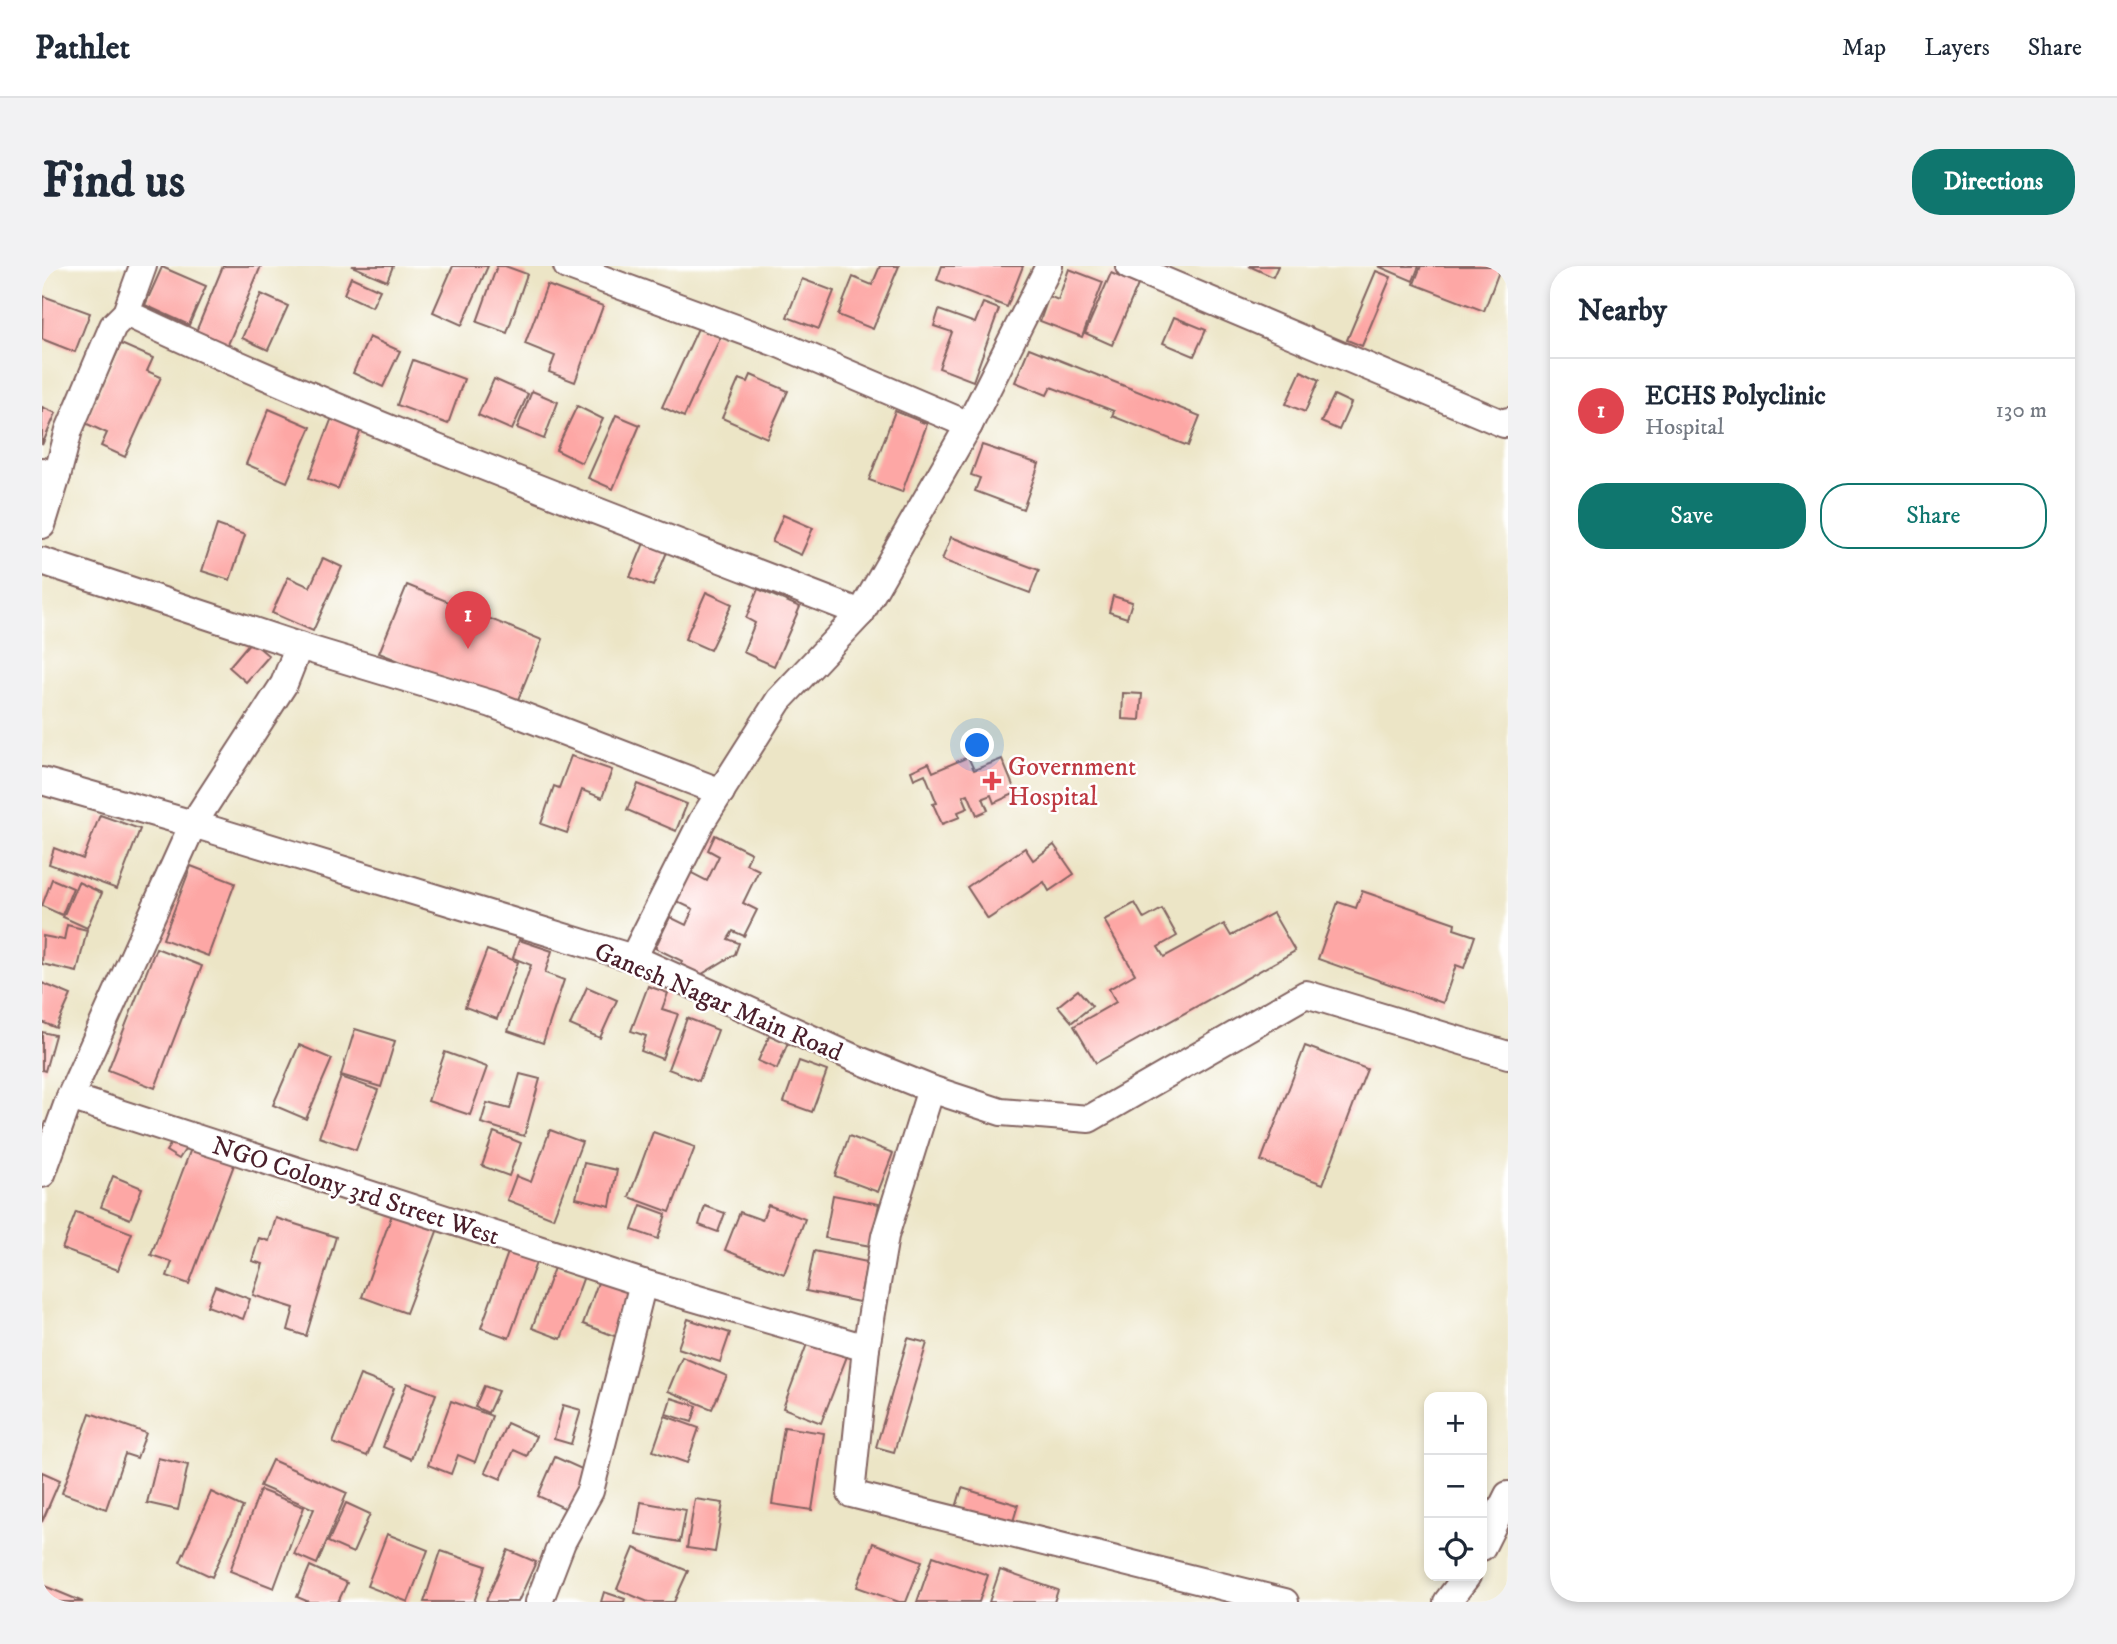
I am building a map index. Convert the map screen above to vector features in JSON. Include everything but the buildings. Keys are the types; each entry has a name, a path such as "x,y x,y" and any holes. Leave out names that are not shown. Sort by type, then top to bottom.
{"street":[{"path":"42,525 49,474 113,326 126,313 144,266"},
{"path":"567,266 779,344 969,425"},
{"path":"633,958 702,821 779,700 861,613 969,425 1049,266"},
{"path":"1129,266 1504,424 1508,421"},
{"path":"126,313 226,361 338,408 861,613"},
{"path":"42,561 299,646 492,704 721,792"},
{"path":"42,1174 70,1097 193,824 284,684 299,646"},
{"name":"Ganesh Nagar Main Road","path":"42,781 193,824 633,958 854,1058 931,1089 1001,1112 1088,1119 1306,994 1508,1055"},
{"path":"931,1089 885,1236 866,1348 851,1494 1285,1602"},
{"name":"NGO Colony 3rd Street West","path":"70,1097 643,1283 866,1348"},
{"path":"539,1602 562,1542 590,1491 643,1283"},
{"path":"1487,1537 1508,1495"},
{"path":"1447,1602 1463,1581"}],"place":[{"name":"ECHS Polyclinic","path":"468,649"},
{"name":"Government Hospital","path":"992,781"}]}
